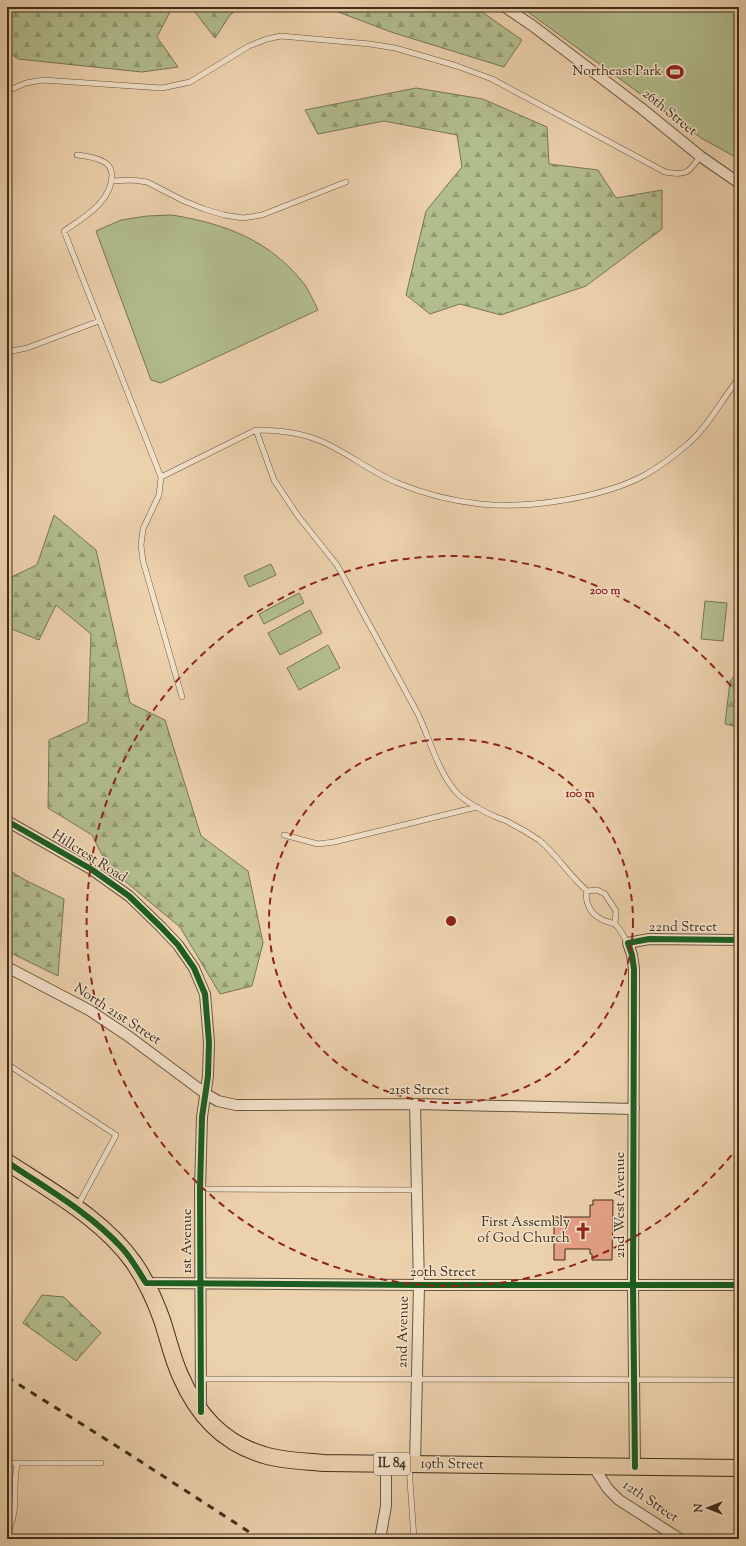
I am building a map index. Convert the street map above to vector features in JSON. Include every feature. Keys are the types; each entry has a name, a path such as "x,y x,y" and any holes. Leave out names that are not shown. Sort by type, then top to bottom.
{"main road":[{"name":"IL 84","path":"7,1162 76,1208 102,1228 123,1249 146,1284"},
{"name":"19th Street","path":"146,1284 162,1319 180,1374 201,1412 216,1430 228,1439 244,1448 265,1456 324,1463 739,1468"}],"street":[{"name":"26th Street","path":"505,7 533,26 641,108 700,156 739,183"},
{"name":"Hillcrest Road","path":"7,821 92,869 129,896 178,945 194,968 205,994 209,1042 206,1094"},
{"name":"22nd Street","path":"628,943 649,939 739,940"},
{"name":"2nd West Avenue","path":"628,943 632,955 634,970 633,1286 635,1467"},
{"name":"North 21st Street","path":"7,967 89,1010 134,1040 206,1094"},
{"name":"21st Street","path":"206,1094 218,1101 236,1105 415,1104 634,1109"},
{"name":"1st Avenue","path":"201,1412 200,1189 202,1117 206,1094"},
{"name":"2nd Avenue","path":"412,1464 417,1380 419,1286 415,1104"},
{"name":"20th Street","path":"146,1284 419,1286 739,1285"},
{"path":"380,1539 386,1506 386,1464"},
{"name":"12th Street","path":"593,1466 608,1490 618,1500 680,1539"}],"lane":[{"path":"7,91 26,83 43,80 162,88 178,85 190,82 249,46 267,39 281,36 370,44 395,48 449,63 492,79 665,172 680,175 691,169 700,156"},
{"path":"77,155 95,158 105,162 111,169 112,181 108,194 94,209 64,230 161,477 159,495 143,529 143,561 182,697"},
{"path":"112,181 132,180 147,182 184,201 204,209 224,215 243,218 262,215 346,182"},
{"path":"7,352 27,348 99,321"},
{"path":"161,477 256,430 272,430 291,432 318,440 398,483 441,497 481,504 522,505 593,495 620,486 645,475 690,442 708,422 739,378"},
{"path":"256,430 274,480 298,516 337,565 418,714 429,737 434,753 449,782 458,794 477,807 509,822 538,840 552,852 575,881 587,891 597,890 605,894 616,911 615,924"},
{"path":"284,835 318,844 334,842 477,807"},
{"path":"587,891 585,896 587,904 593,913 600,919 615,924 628,943"},
{"path":"7,1064 116,1135 76,1208"},
{"path":"200,1189 417,1190"},
{"path":"201,1380 739,1380"},
{"path":"7,1463 101,1464"},
{"path":"7,1534 13,1522 15,1509 16,1463"},
{"path":"412,1464 414,1539"}],"green space":[{"path":"7,7 182,7 171,10 157,37 178,67 142,72 18,59 7,51"},
{"path":"191,7 240,7 230,15 215,38"},
{"path":"325,7 475,7 522,40 504,67 391,32"},
{"name":"Northeast Park","path":"521,7 739,7 739,159 701,138"},
{"path":"416,88 483,99 547,127 549,164 598,170 616,198 662,190 662,229 586,286 501,315 460,304 430,314 406,295 426,211 462,167 457,135 384,121 318,134 305,110"},
{"path":"172,215 211,223 229,229 262,245 291,269 305,285 318,310 161,383 151,380 96,231 121,220 147,216"},
{"path":"54,515 96,550 130,703 165,720 201,836 248,871 263,943 252,986 220,994 180,927 108,867 92,835 48,808 49,740 88,722 91,634 56,605 39,640 7,627 7,579 37,565"},
{"path":"271,564 276,575 249,587 244,576"},
{"path":"299,593 304,603 264,624 259,614"},
{"path":"705,601 727,603 723,641 701,639"},
{"path":"310,610 322,633 280,655 268,633"},
{"path":"328,645 340,668 299,690 287,668"},
{"path":"739,671 739,727 725,724 730,681"},
{"path":"7,869 25,880 64,899 58,976 7,951"},
{"path":"42,1295 64,1297 101,1333 76,1361 23,1323"}],"building":[{"name":"First Assembly of God Church","path":"593,1200 613,1200 612,1260 592,1260 590,1249 565,1249 565,1260 554,1260 554,1217 590,1217 590,1205 593,1205"}],"railway":[{"path":"7,1377 260,1539"}],"cycle path":[{"path":"7,821 91,869 129,896 178,945 194,968 205,994 209,1042 208,1076 202,1117 200,1189 201,1412"},
{"path":"635,1467 633,1286 634,969 628,943 649,939 739,940"},
{"path":"7,1162 68,1202 110,1235 126,1252 146,1283 739,1285"}],"place":[{"name":"Northeast Park","path":"675,72"},
{"name":"First Assembly of God Church","path":"583,1231"}]}
